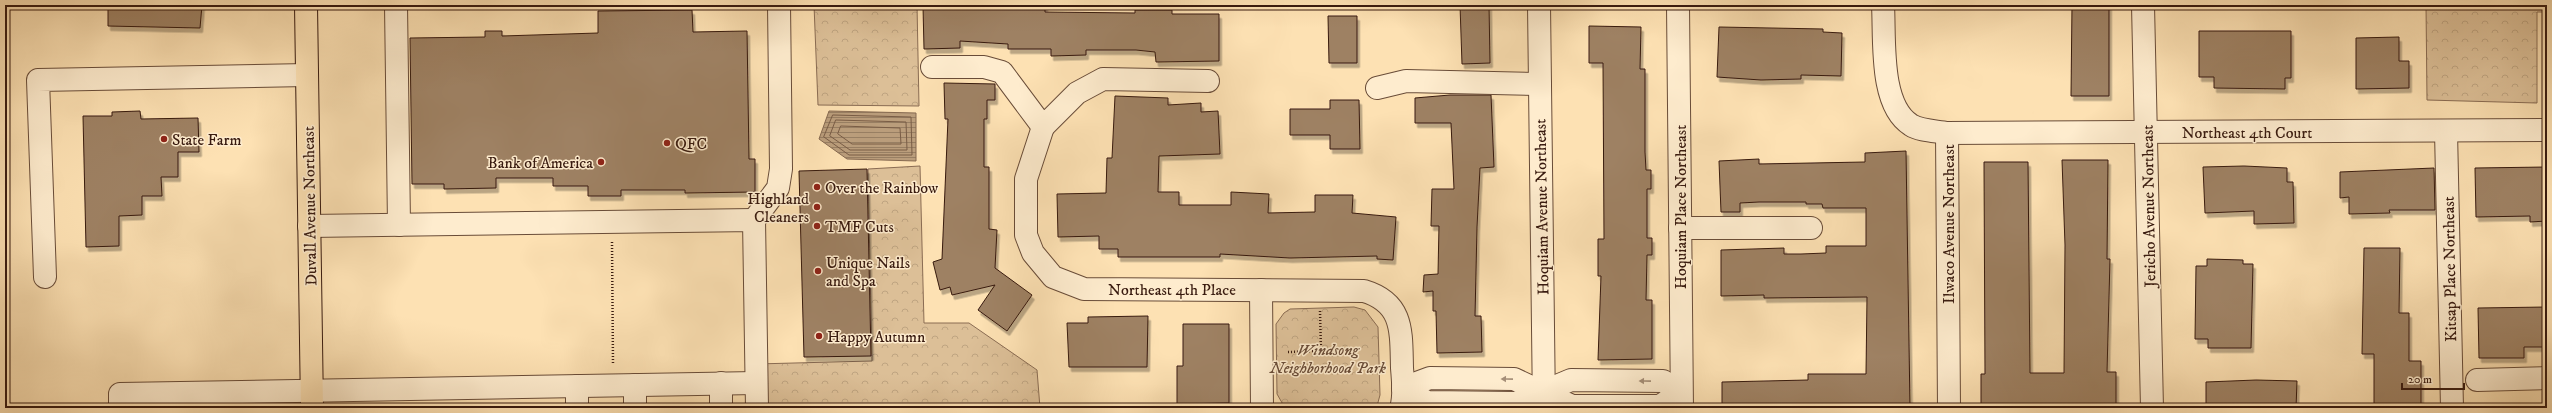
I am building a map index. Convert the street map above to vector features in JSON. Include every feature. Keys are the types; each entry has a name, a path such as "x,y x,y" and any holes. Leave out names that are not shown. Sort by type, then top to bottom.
{"main road":[{"name":"Duvall Avenue Northeast","path":"306,5 312,399"}],"street":[{"path":"396,5 399,225"},
{"path":"757,408 754,220 778,188 782,169 779,5"},
{"name":"Hoquiam Avenue Northeast","path":"1539,5 1544,400"},
{"name":"Hoquiam Place Northeast","path":"1678,5 1681,400"},
{"name":"Ilwaco Avenue Northeast","path":"1883,5 1887,86 1898,113 1912,126 1947,133 1949,408"},
{"name":"Jericho Avenue Northeast","path":"2143,5 2152,408"},
{"path":"932,67 984,67 1002,72 1043,127 1077,93 1103,79 1208,81"},
{"path":"45,277 38,80 307,75"},
{"path":"1377,88 1406,81 1540,84"},
{"name":"Northeast 4th Place","path":"1043,127 1026,179 1026,235 1033,253 1053,277 1084,289 1320,290 1364,291 1378,295 1391,307 1398,318 1401,334 1402,398"},
{"name":"Northeast 4th Court","path":"1947,133 2547,130"},
{"name":"Kitsap Place Northeast","path":"2446,131 2452,408"},
{"path":"309,226 754,220"},
{"path":"1680,228 1811,228"},
{"path":"1261,290 1262,408"},
{"name":"Northeast 4th Place","path":"1402,398 1430,378 1514,379 1544,400 1572,406 1660,406 1681,400"},
{"path":"2477,380 2547,378"},
{"path":"721,383 721,408"},
{"path":"120,408 120,394 312,399 577,386 756,383"},
{"path":"635,384 635,408"},
{"path":"577,386 577,408"}],"path":[{"path":"608,222 612,241 613,373 608,385"},
{"path":"1288,352 1321,351 1320,290"}],"green space":[{"path":"814,5 917,5 919,106 818,105"},
{"path":"2426,5 2547,5 2547,12 2537,12 2537,103 2427,100"},
{"path":"920,166 924,323 969,323 1037,370 1040,408 757,408 756,364 872,361 868,169"},
{"name":"Windsong Neighborhood Park","path":"1354,307 1365,310 1378,327 1380,395 1377,406 1285,408 1277,394 1276,324 1284,313 1290,309"}],"water":[{"path":"829,111 916,113 916,161 847,159 819,139"},
{"path":"1038,405 1148,406 1148,408 1040,408"}],"building":[{"path":"108,5 202,5 200,28 108,26"},
{"path":"1045,5 1045,12 1135,13 1135,10 1172,10 1172,14 1219,14 1219,61 1156,62 1155,52 1136,50 1086,50 1086,55 1051,56 1051,49 1008,49 1008,44 960,41 960,48 924,49 923,6"},
{"path":"1460,5 1489,5 1490,63 1462,64"},
{"path":"2072,5 2109,5 2109,96 2071,96"},
{"path":"692,10 693,32 747,31 749,159 755,159 755,192 685,193 685,190 621,190 621,196 588,196 588,186 553,186 553,178 496,178 496,188 444,189 444,184 412,184 410,38 485,37 485,31 502,31 502,36 598,33 598,11"},
{"path":"1328,16 1357,16 1357,63 1329,63"},
{"path":"1589,26 1641,27 1640,69 1645,69 1646,170 1651,170 1651,189 1647,189 1647,238 1652,238 1652,255 1647,255 1646,300 1652,300 1652,359 1598,360 1601,276 1598,276 1598,239 1604,239 1603,63 1589,63"},
{"path":"1719,27 1823,29 1823,32 1842,33 1841,76 1801,75 1801,79 1761,80 1717,77"},
{"path":"2199,31 2291,31 2291,78 2285,78 2285,89 2214,88 2214,77 2199,77"},
{"path":"2399,37 2399,61 2409,61 2409,88 2356,89 2356,38"},
{"path":"944,83 995,84 995,100 987,100 987,119 984,119 984,167 989,167 989,229 997,230 995,268 1032,295 1007,331 978,310 995,285 952,295 950,287 940,290 933,262 942,259 948,119 945,119"},
{"path":"1450,95 1491,95 1494,167 1480,168 1477,227 1475,316 1481,316 1482,352 1437,353 1436,311 1433,311 1433,291 1423,292 1424,275 1438,274 1439,226 1431,226 1432,189 1454,189 1451,123 1415,123 1415,98"},
{"path":"1115,96 1168,98 1168,105 1201,103 1201,112 1218,111 1220,154 1159,156 1158,192 1179,192 1179,205 1231,205 1231,192 1269,194 1268,213 1315,212 1315,195 1353,195 1352,213 1396,217 1393,260 1377,259 1377,256 1290,258 1220,254 1220,257 1118,257 1118,249 1099,249 1099,236 1058,237 1057,194 1106,193 1107,158 1112,158"},
{"path":"1330,100 1359,100 1360,149 1330,149 1330,135 1290,135 1290,109 1330,109"},
{"path":"140,111 141,119 198,118 199,152 178,152 178,177 161,177 162,196 142,196 142,215 119,216 119,246 86,247 83,116 112,116 112,112"},
{"path":"1906,151 1910,408 1722,408 1722,382 1808,380 1808,374 1866,374 1867,297 1764,298 1764,295 1721,296 1721,250 1784,248 1784,254 1801,254 1826,253 1826,246 1866,246 1866,208 1823,208 1822,204 1806,204 1806,202 1759,202 1740,203 1740,212 1721,212 1719,161 1759,159 1759,164 1865,162 1865,153"},
{"path":"2062,160 2108,160 2107,259 2110,259 2107,372 2116,372 2116,408 1981,408 1981,374 1985,374 1984,162 2028,162 2030,373 2064,373 2065,245"},
{"path":"2244,166 2287,168 2287,182 2293,182 2294,223 2254,224 2254,211 2205,213 2203,167"},
{"path":"2547,167 2547,221 2530,222 2530,216 2476,217 2475,168"},
{"path":"2434,168 2435,210 2389,210 2390,213 2349,214 2349,197 2340,198 2340,172"},
{"path":"867,169 871,356 804,357 799,171"},
{"path":"2364,248 2400,248 2399,313 2409,313 2409,361 2421,361 2421,408 2374,408 2374,354 2362,354"},
{"path":"2207,259 2243,260 2243,264 2253,264 2251,348 2208,348 2208,339 2195,339 2196,266 2207,266"},
{"path":"2547,307 2547,347 2524,347 2524,358 2479,358 2478,308"},
{"path":"1148,316 1147,367 1069,367 1067,323 1088,323 1088,317"},
{"path":"1183,324 1229,324 1229,403 1177,404 1177,366 1183,366"},
{"path":"2256,380 2297,381 2296,408 2206,408 2206,382"}],"place":[{"name":"State Farm","path":"164,139"},
{"name":"QFC","path":"667,143"},
{"name":"Bank of America","path":"601,162"},
{"name":"Over the Rainbow","path":"817,187"},
{"name":"Highland Cleaners","path":"817,207"},
{"name":"TMF Cuts","path":"817,226"},
{"name":"Unique Nails and Spa","path":"818,271"},
{"name":"Happy Autumn","path":"819,336"}]}
